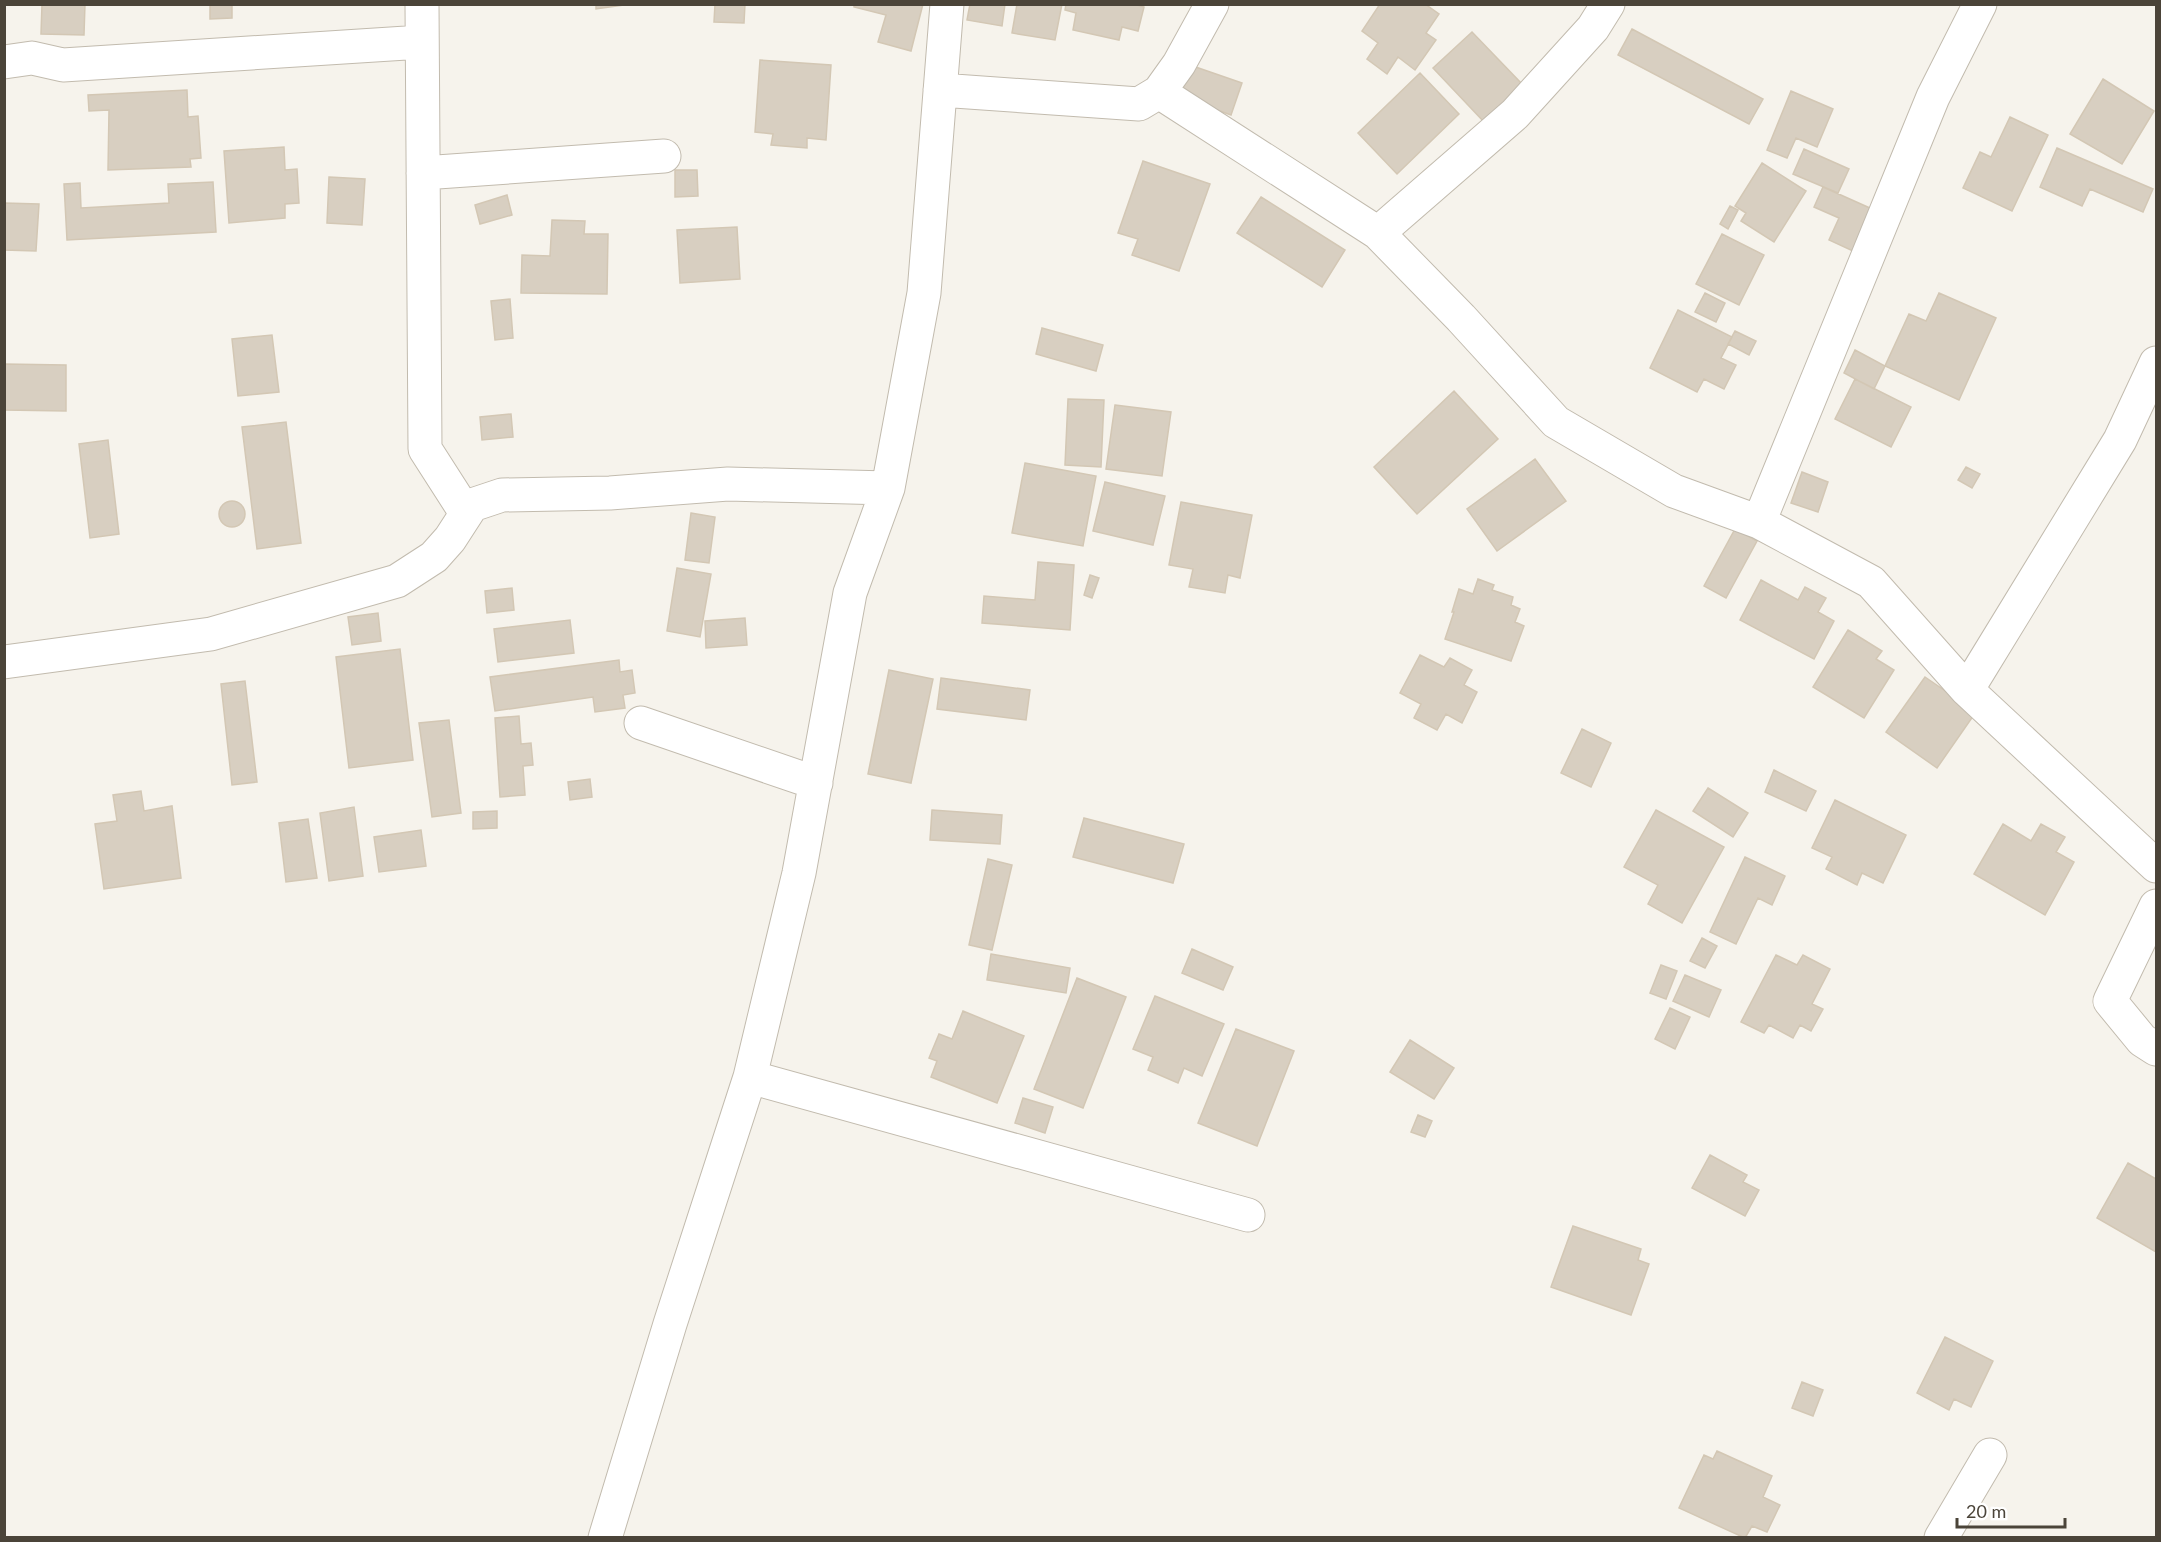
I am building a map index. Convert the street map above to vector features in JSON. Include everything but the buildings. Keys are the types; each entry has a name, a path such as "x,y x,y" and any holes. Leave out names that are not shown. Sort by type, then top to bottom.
{"street":[{"path":"422,4 425,449 466,513"},
{"path":"605,1538 670,1324 750,1077 799,873 850,593 888,488 924,293 947,4"},
{"path":"940,90 1139,104 1159,92 1179,64 1212,4"},
{"path":"1377,233 1515,114 1593,28 1608,4"},
{"path":"1759,522 1933,97 1980,4"},
{"path":"4,62 32,58 63,65 422,42"},
{"path":"1159,92 1377,233 1461,318 1556,422 1674,492 1759,522 1871,582 1967,690 2157,866"},
{"path":"423,173 664,156"},
{"path":"1967,690 2120,440 2157,363"},
{"path":"4,663 211,634 397,581 434,557 450,539 472,505 502,495 610,493 729,484 888,488"},
{"path":"641,723 816,783"},
{"path":"2157,906 2110,1001 2142,1040 2157,1049"},
{"path":"750,1077 1248,1215"},
{"path":"1941,1538 1990,1455"}]}
